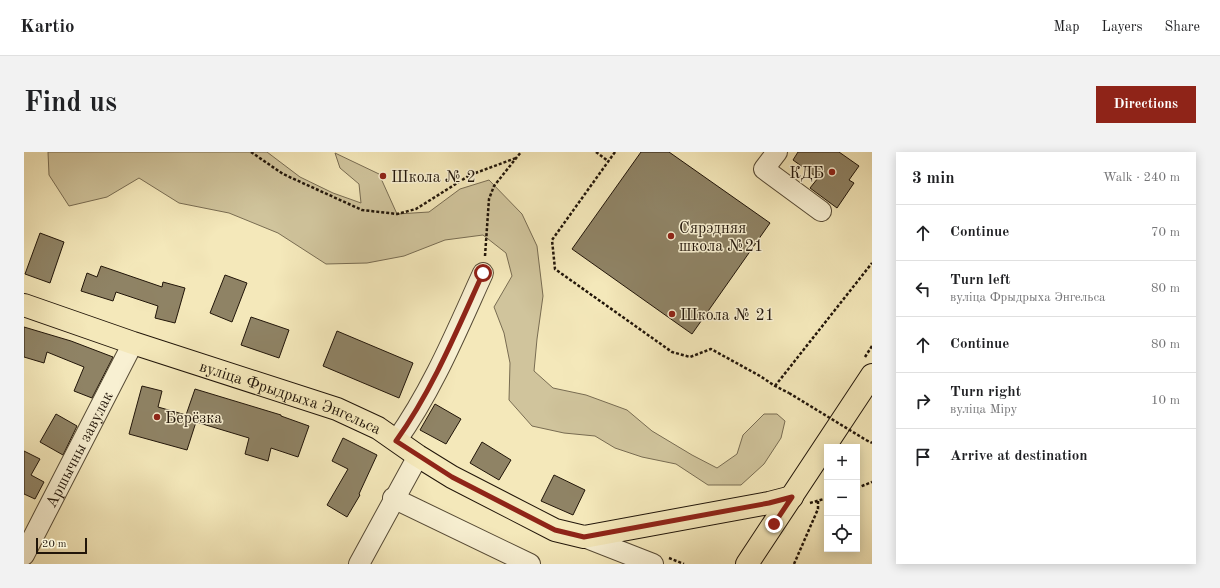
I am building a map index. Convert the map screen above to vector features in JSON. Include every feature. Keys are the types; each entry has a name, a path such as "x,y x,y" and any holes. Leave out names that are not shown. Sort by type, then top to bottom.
{"main road":[{"name":"вуліца Фрыдрыха Энгельса","path":"24,306 133,344 337,409 378,428 418,456 452,477 555,530 584,537"},
{"path":"747,564 774,524 800,500 872,375"},
{"path":"584,537 769,503 800,500"}],"street":[{"path":"777,152 764,169 821,211"},
{"path":"396,441 411,420 440,368 483,273"},
{"name":"Аршычны завулак","path":"24,555 133,344"},
{"path":"358,564 418,456"},
{"path":"394,498 530,564"},
{"name":"вуліца Фрыдрыха Энгельса","path":"584,537 653,564"}],"path":[{"path":"251,152 283,174 362,210 397,214 416,210 470,175 516,158"},
{"path":"486,237 489,200 494,186 521,152"},
{"path":"596,152 608,161"},
{"path":"615,152 552,240 555,269 672,352 690,357 711,349 760,376 872,443"},
{"path":"775,386 872,263"},
{"path":"860,487 872,482"},
{"path":"800,500 818,501 824,499"},
{"path":"794,564 818,509 818,501"}],"shaded area":[{"path":"48,152 267,152 300,177 333,193 361,203 359,184 340,168 335,153 379,174 397,214 429,212 460,189 489,180 522,214 537,246 543,296 534,371 553,388 586,395 627,410 652,431 717,468 737,454 743,435 764,414 777,414 785,421 781,438 764,464 741,485 708,485 676,464 642,457 615,448 595,436 564,433 532,426 509,400 510,363 504,333 494,307 512,276 506,253 483,235 445,240 404,256 367,263 326,264 278,233 229,213 179,203 139,178 107,197 69,206 49,175"}],"building":[{"name":"Сярэдняя школа №21","path":"641,152 669,152 770,223 692,334 572,249"},
{"name":"КДБ","path":"798,152 839,152 859,166 849,180 854,183 837,208 810,188 818,178 793,160"},
{"path":"40,233 64,242 50,283 25,274"},
{"path":"101,266 162,287 163,282 185,288 175,323 155,318 158,306 116,292 113,301 81,291 87,273 97,277"},
{"path":"225,275 247,283 232,322 210,313"},
{"path":"251,317 289,330 279,358 241,345"},
{"path":"24,327 71,341 113,357 92,398 74,391 84,367 47,352 44,363 24,357"},
{"path":"337,331 413,363 399,398 323,366"},
{"path":"142,386 162,391 158,407 186,415 195,389 281,415 309,426 298,457 271,448 268,461 245,454 249,438 196,422 187,450 129,434"},
{"path":"435,404 461,419 446,444 420,430"},
{"path":"56,414 77,426 63,455 40,442"},
{"path":"343,438 377,455 359,494 360,495 347,517 327,505 348,469 332,461"},
{"path":"482,442 511,460 499,480 470,463"},
{"path":"24,451 40,459 31,475 44,482 35,499 24,494"},
{"path":"554,475 585,490 573,515 541,501"}],"place":[{"name":"КДБ","path":"832,172"},
{"name":"Школа № 2","path":"383,176"},
{"name":"Сярэдняя школа №21","path":"671,236"},
{"name":"Школа № 21","path":"672,314"},
{"name":"Берёзка","path":"157,417"}],"route":[{"path":"483,273 440,368 411,420 396,441 452,477 555,530 584,537 769,503 792,497 774,524"}]}
